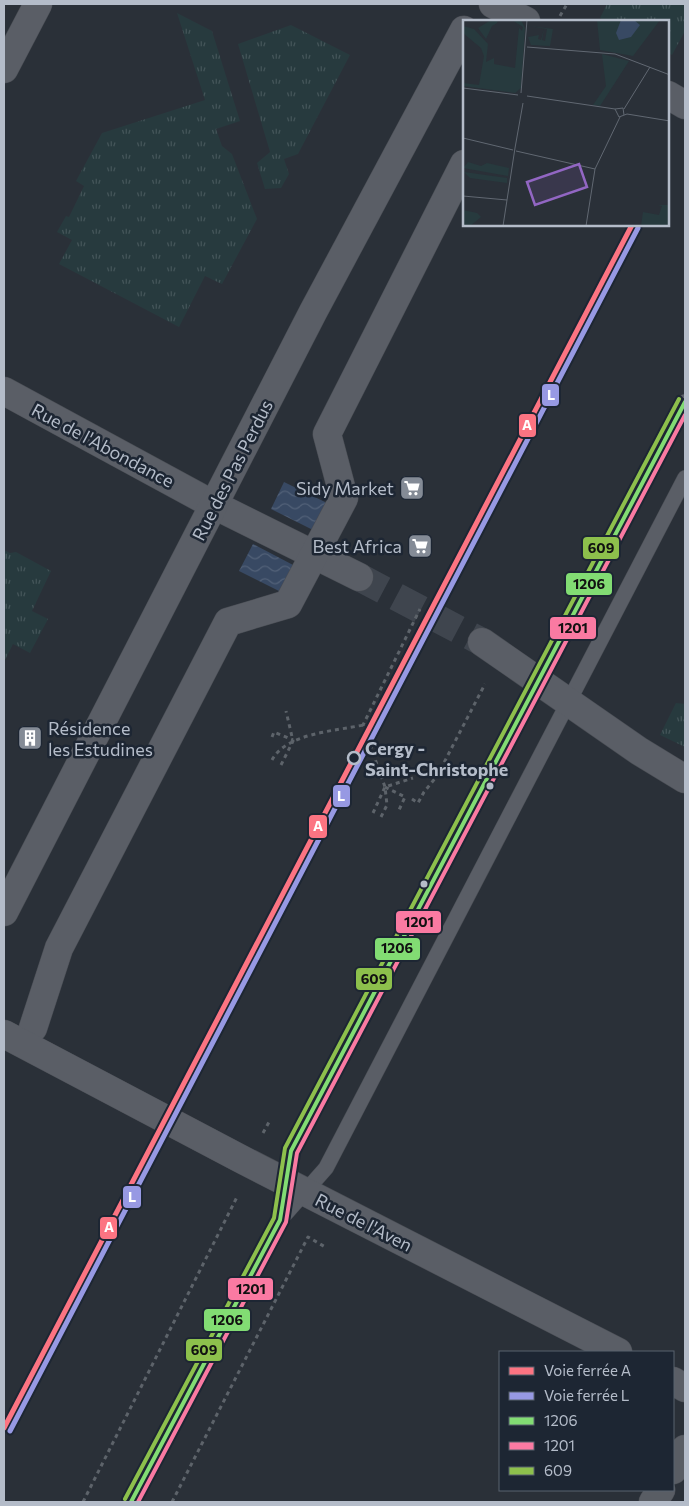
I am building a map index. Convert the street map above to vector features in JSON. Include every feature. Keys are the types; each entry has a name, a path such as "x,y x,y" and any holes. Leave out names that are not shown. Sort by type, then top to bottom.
{"street":[{"path":"4,69 38,4"},
{"path":"470,20 478,4"},
{"path":"493,4 524,20"},
{"name":"Rue des Pas Perdus","path":"4,912 313,312 463,32"},
{"path":"669,96 685,104"},
{"path":"33,1028 59,948 228,622 288,604 344,498 327,434 463,166"},
{"name":"Rue de l'Abondance","path":"4,391 213,504 359,577"},
{"path":"491,649 639,751 685,779"},
{"name":"Rue de l'Aven","path":"4,1034 296,1187 616,1351"},
{"path":"674,1382 685,1388"},
{"path":"674,1468 685,1449"},
{"path":"653,1502 660,1491"}],"lane":[{"path":"296,1187 291,1151 685,402"},
{"path":"131,1502 296,1187 326,1168 685,478"}],"path":[{"path":"558,20 567,4"},
{"path":"381,817 387,805 385,787 363,726 420,609"},
{"path":"412,799 418,803 437,776 491,649"},
{"path":"281,765 293,741 286,711"},
{"path":"272,760 276,753 293,741 307,736 363,726"},
{"path":"272,737 274,732 293,741"},
{"path":"372,812 385,787 413,778"},
{"path":"385,787 405,797 399,810"},
{"path":"262,1136 269,1122"},
{"path":"83,1502 240,1191"},
{"path":"172,1502 308,1237 327,1248"}],"green space":[{"path":"607,4 685,4 685,31 672,55 669,54 669,20 604,20 600,18"},
{"path":"177,13 212,31 240,121 216,129 222,146 232,154 257,219 222,284 205,276 179,327 59,264 72,240 57,232 66,216 69,217 84,186 76,181 102,133 205,100"},
{"path":"291,25 350,55 298,154 284,159 289,174 281,188 265,189 257,163 270,152 238,44"},
{"path":"4,550 10,553 16,552 51,571 32,611 48,619 30,653 13,644 4,662"},
{"path":"676,703 685,704 685,747 660,735"}],"water":[{"path":"284,482 327,503 313,530 271,509"},
{"path":"253,544 295,566 281,592 239,571"}],"tunnel":[{"path":"359,577 482,642"}],"rail line":[{"name":"A","path":"4,1428 631,226"},
{"name":"L","path":"10,1431 638,228"}],"transit line":[{"name":"609","path":"125,1499 274,1218 285,1148 679,399"},
{"name":"1206","path":"131,1502 280,1220 291,1151 685,402"},
{"name":"1201","path":"138,1502 286,1222 297,1153 685,415"}],"place":[{"name":"Sidy Market","path":"412,488"},
{"name":"Best Africa","path":"420,546"},
{"name":"Résidence les Estudines","path":"30,738"},
{"name":"Cergy - Saint-Christophe","path":"354,758"}]}
